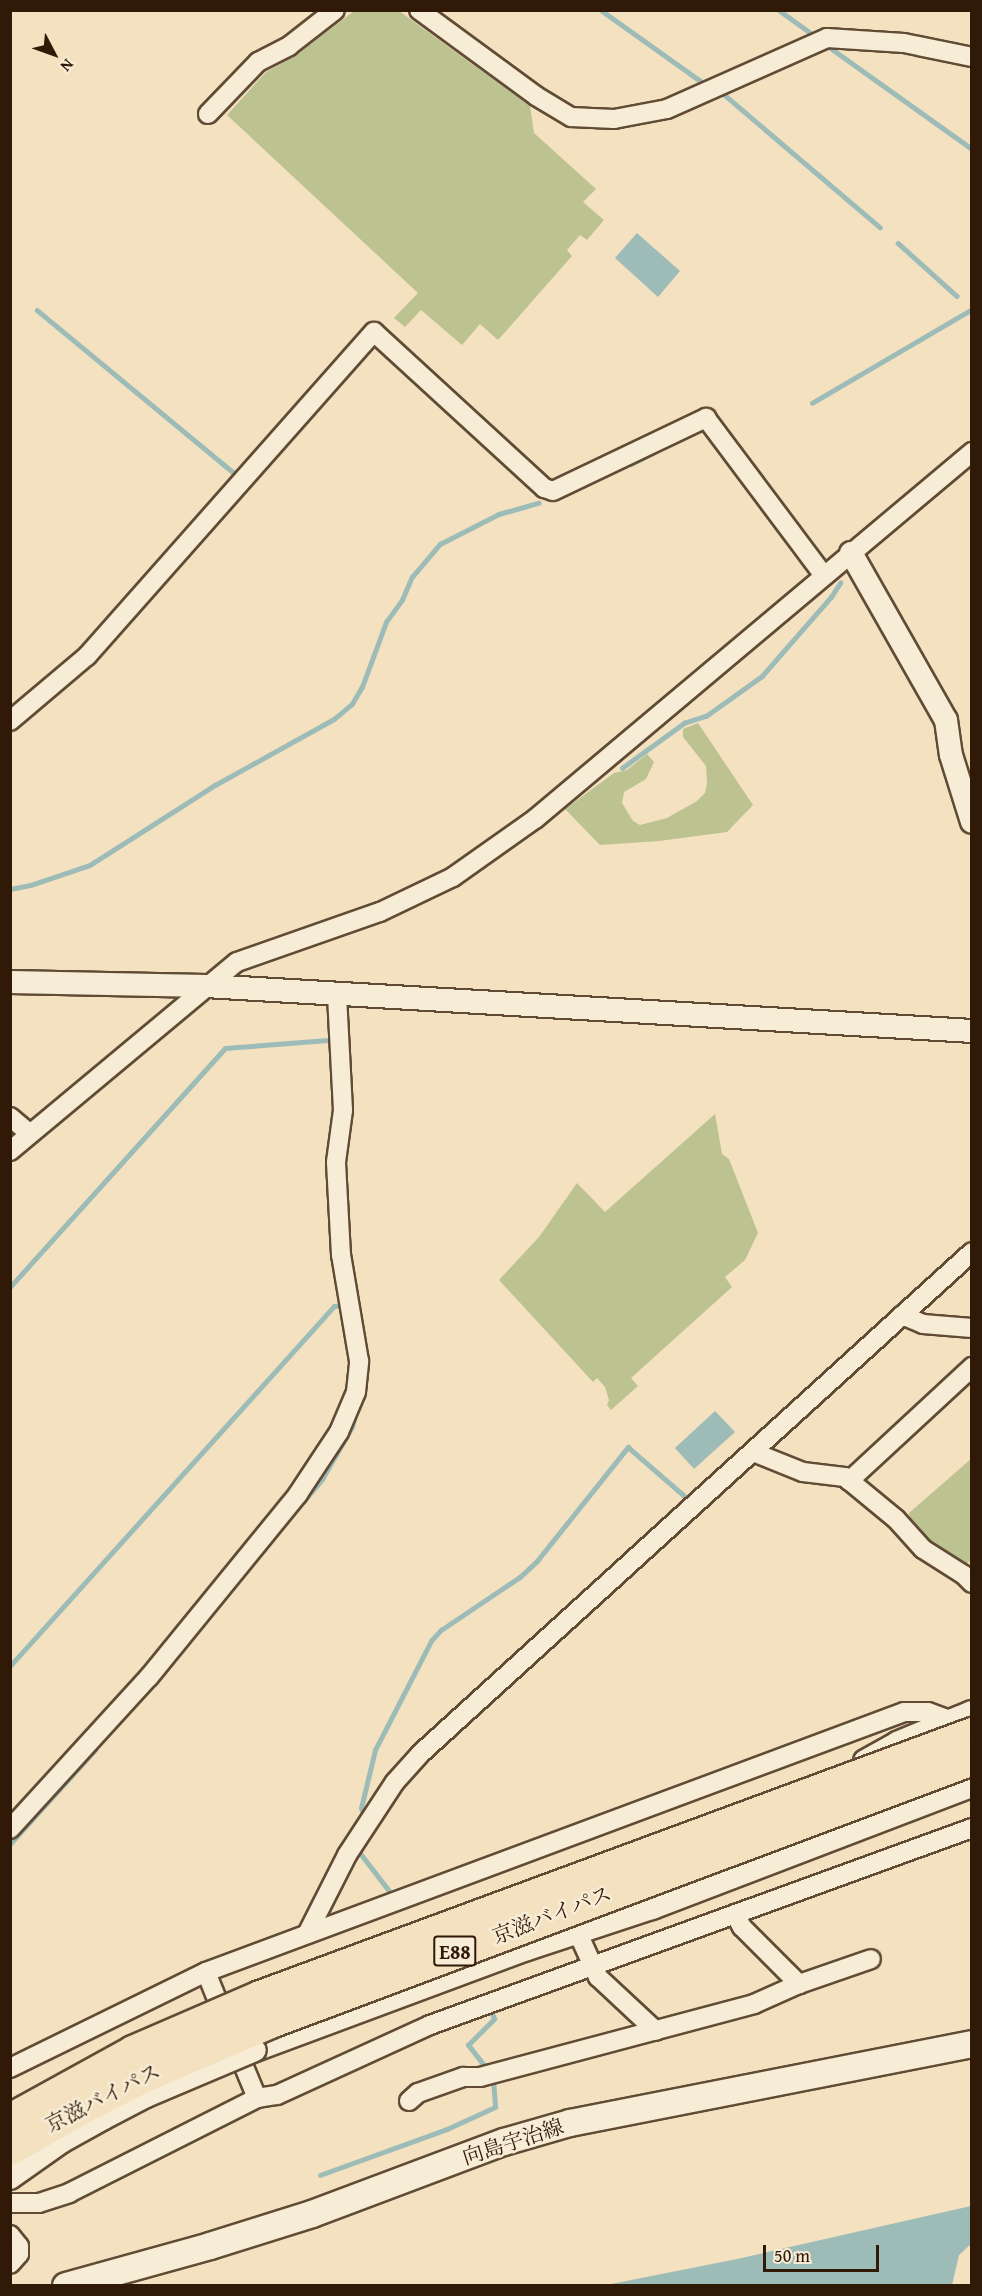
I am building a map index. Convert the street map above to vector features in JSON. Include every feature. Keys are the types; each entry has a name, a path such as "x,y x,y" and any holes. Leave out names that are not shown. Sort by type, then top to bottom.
{"highway":[{"name":"京滋バイパス","path":"10,2120 134,2052 260,1997 961,1727"},
{"name":"京滋バイパス","path":"10,2148 81,2107 144,2075 260,2025 972,1758"}],"main road":[{"name":"向島宇治線","path":"66,2286 210,2246 300,2217 504,2142 570,2123 972,2044"}],"street":[{"path":"208,114 258,62 289,46 335,10"},
{"path":"419,10 536,96 571,117 614,119 667,110 820,41 904,43 972,57"},
{"path":"10,721 87,656 374,333 544,488 553,490 706,418 824,576"},
{"path":"10,1151 237,962 380,912 453,877 535,819 972,452"},
{"path":"851,553 946,720 951,755 972,822"},
{"path":"10,982 206,986 972,1031"},
{"path":"10,1829 149,1677 298,1494 339,1432 356,1392 359,1361 339,1232 336,1162 343,1110 337,994"},
{"path":"10,1117 30,1134"},
{"path":"307,1934 347,1855 394,1782 420,1754 972,1252"},
{"path":"902,1315 922,1324 972,1328"},
{"path":"849,1481 972,1367"},
{"path":"753,1452 803,1472 845,1478 896,1519 924,1549 964,1575 972,1583"},
{"path":"10,2068 206,1972 904,1712 928,1712 961,1727"},
{"path":"586,1928 658,1892 839,1775 897,1743 961,1727 972,1712"},
{"path":"10,2178 61,2142 146,2096 255,2050 586,1928 652,1908 971,1787 961,1727"},
{"path":"10,2203 39,2203 69,2193 257,2098 277,2095 430,2025 972,1828"},
{"path":"735,1914 742,1927 799,1984"},
{"path":"586,1928 592,1966 598,1977 656,2031"},
{"path":"410,2100 418,2093 463,2077 480,2077 754,2004 799,1984 871,1959"},
{"path":"206,1972 257,2098"},
{"path":"10,2235 19,2246 20,2254 10,2264"}],"green space":[{"path":"354,11 399,11 530,106 534,133 596,189 583,202 604,220 587,240 580,235 567,250 572,256 498,340 480,324 462,345 421,310 405,327 394,318 418,293 227,115 266,72 295,56"},
{"path":"698,723 753,805 727,832 659,841 600,845 565,809 614,773 627,770 647,754 654,762 646,779 624,792 622,803 633,821 640,825 667,818 697,801 705,793 706,766 683,737 683,729"},
{"path":"715,1114 722,1154 729,1159 758,1233 745,1260 725,1277 732,1287 631,1378 638,1386 611,1410 607,1405 609,1400 605,1387 597,1378 593,1382 499,1280 539,1237 577,1183 605,1212"},
{"path":"971,1459 971,1560 962,1568 927,1546 911,1527 909,1513"}],"water":[{"path":"637,233 680,271 658,297 615,258"},
{"path":"715,1411 735,1432 694,1469 675,1448"},
{"path":"971,2206 971,2244 959,2255 952,2285 606,2285 737,2259"}],"waterway":[{"path":"601,10 706,85"},
{"path":"779,10 816,37"},
{"path":"825,44 972,149"},
{"path":"720,91 880,227"},
{"path":"898,243 957,296"},
{"path":"812,403 972,309"},
{"path":"37,310 239,477"},
{"path":"631,464 653,453"},
{"path":"10,889 31,885 90,865 215,785 334,719 352,704 362,687 386,622 402,600 412,577 440,544 499,514 538,503"},
{"path":"622,768 684,723 706,716 762,676 831,597 840,583"},
{"path":"10,1287 225,1048 328,1040"},
{"path":"10,1666 334,1306 344,1305"},
{"path":"303,1502 322,1479 352,1427 355,1415"},
{"path":"363,1814 361,1808 375,1750 431,1641 441,1630 520,1577 537,1561 628,1447 688,1499"},
{"path":"414,1748 514,1656"},
{"path":"10,1844 95,1750"},
{"path":"357,1823 363,1814"},
{"path":"361,1854 391,1893"},
{"path":"486,2068 468,2045 494,2019 490,2008"},
{"path":"328,2062 367,2044"},
{"path":"320,2175 447,2129 495,2107 493,2080"}]}
